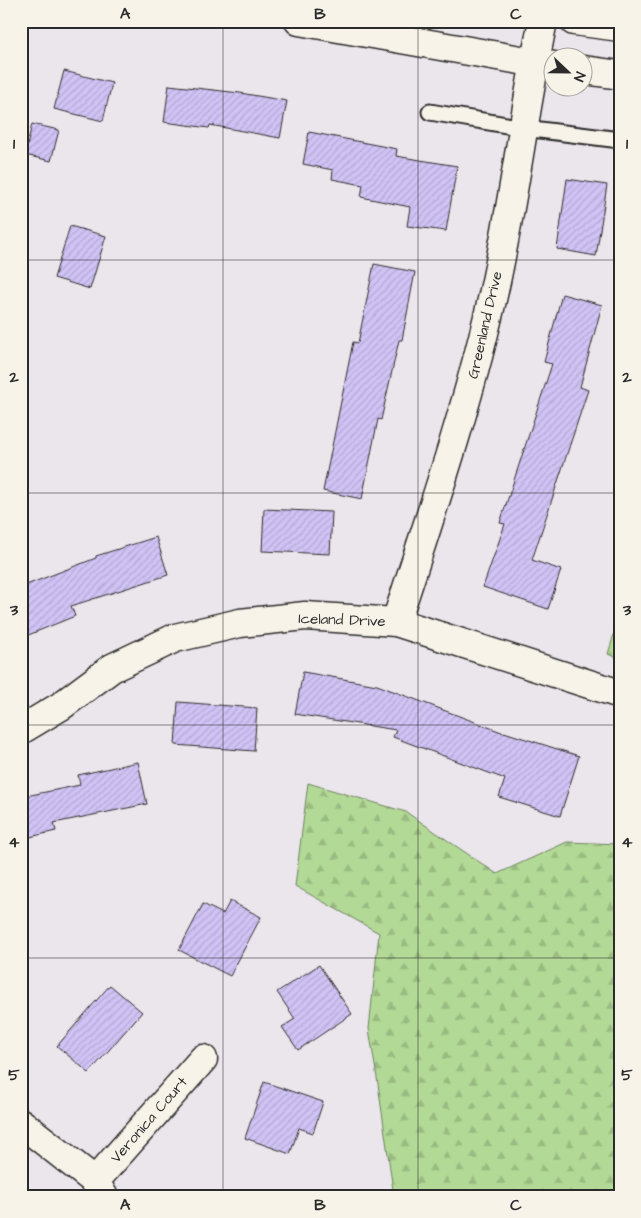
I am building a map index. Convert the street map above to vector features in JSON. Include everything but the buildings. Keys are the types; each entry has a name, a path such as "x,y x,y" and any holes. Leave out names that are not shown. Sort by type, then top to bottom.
{"street":[{"path":"299,21 544,65"},
{"name":"Greenland Drive","path":"396,622 455,439 492,303 524,128 544,65 543,21"},
{"path":"574,21 620,27"},
{"path":"594,71 620,75"},
{"name":"Iceland Drive","path":"21,730 61,706 112,668 176,638 240,623 305,616 396,622 620,694"},
{"name":"Veronica Court","path":"99,1189 203,1059"},
{"path":"21,1124 99,1189"}],"lane":[{"path":"430,112 524,128 620,140"}],"green space":[{"path":"620,614 620,659 608,654"},
{"path":"308,783 406,812 497,874 567,842 620,844 620,1197 394,1197 369,1029 379,933 295,886"}]}
